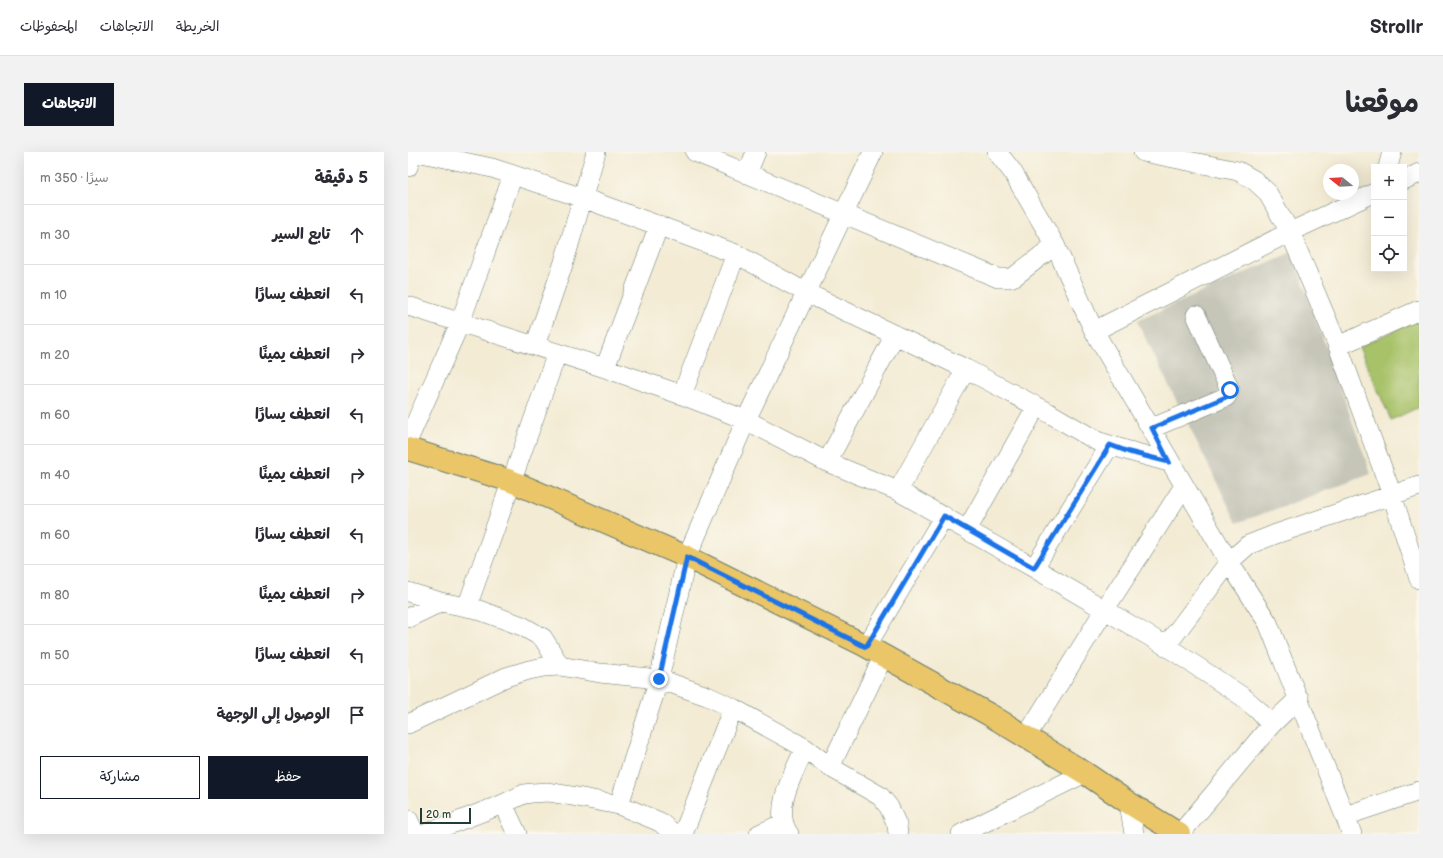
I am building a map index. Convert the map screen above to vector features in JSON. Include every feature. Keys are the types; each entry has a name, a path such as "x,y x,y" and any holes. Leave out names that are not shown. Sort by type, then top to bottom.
{"main road":[{"path":"408,449 511,481 687,557 875,652 990,715 1086,773 1129,803 1179,834"}],"street":[{"path":"408,167 413,152"},
{"path":"417,152 494,160 513,175 660,225 736,254 805,292 966,369 1097,441 1129,452 1169,462"},
{"path":"535,346 564,262 596,152"},
{"path":"695,152 843,215 998,278 1004,279 1015,276 1055,245"},
{"path":"747,174 756,152"},
{"path":"619,805 659,679 687,557 746,420 805,292 873,152"},
{"path":"997,152 1012,171 1055,245 1094,330 1152,428 1169,462 1229,562 1268,623 1352,834"},
{"path":"1143,152 1238,171 1254,180 1267,192 1290,232 1338,346 1392,495 1418,575"},
{"path":"1389,164 1392,152"},
{"path":"1407,179 1419,173"},
{"path":"408,440 460,323 513,175"},
{"path":"1094,330 1290,232 1371,194"},
{"path":"605,368 660,225"},
{"path":"682,395 736,254"},
{"path":"408,306 605,368 682,395 746,420 827,462 898,491 1034,568 1166,646 1244,697 1271,725"},
{"path":"1338,346 1419,310"},
{"path":"1152,428 1226,397 1230,390 1196,315"},
{"path":"827,462 895,335"},
{"path":"467,608 557,353"},
{"path":"898,491 966,369"},
{"path":"967,530 1036,407"},
{"path":"1034,568 1110,445"},
{"path":"1026,737 1184,486"},
{"path":"1166,646 1229,562 1244,548 1258,540 1419,486"},
{"path":"830,767 875,652 944,516"},
{"path":"408,592 441,602 476,609 522,626 543,638 560,666"},
{"path":"408,618 441,602"},
{"path":"408,724 506,677 544,667 560,666 600,673 659,679 707,696 733,708 805,748 830,767 880,796 889,807 897,825 898,834"},
{"path":"1179,834 1271,725 1299,698"},
{"path":"683,834 733,708"},
{"path":"759,834 787,829 782,813 782,805 805,748"},
{"path":"961,834 1086,773"},
{"path":"1345,816 1419,791"},
{"path":"425,834 503,804 524,794 548,792 619,805 660,822 674,834"},
{"path":"1129,803 1134,834"},
{"path":"503,804 517,834"},
{"path":"408,819 415,834"}],"shaded area":[{"path":"1292,252 1371,474 1237,523 1137,321"}],"green space":[{"path":"1419,319 1419,407 1391,420 1359,347"}],"route":[{"path":"659,679 687,557 866,647 944,516 1034,568 1110,445 1129,452 1169,462 1152,428 1226,397 1230,390"}]}
